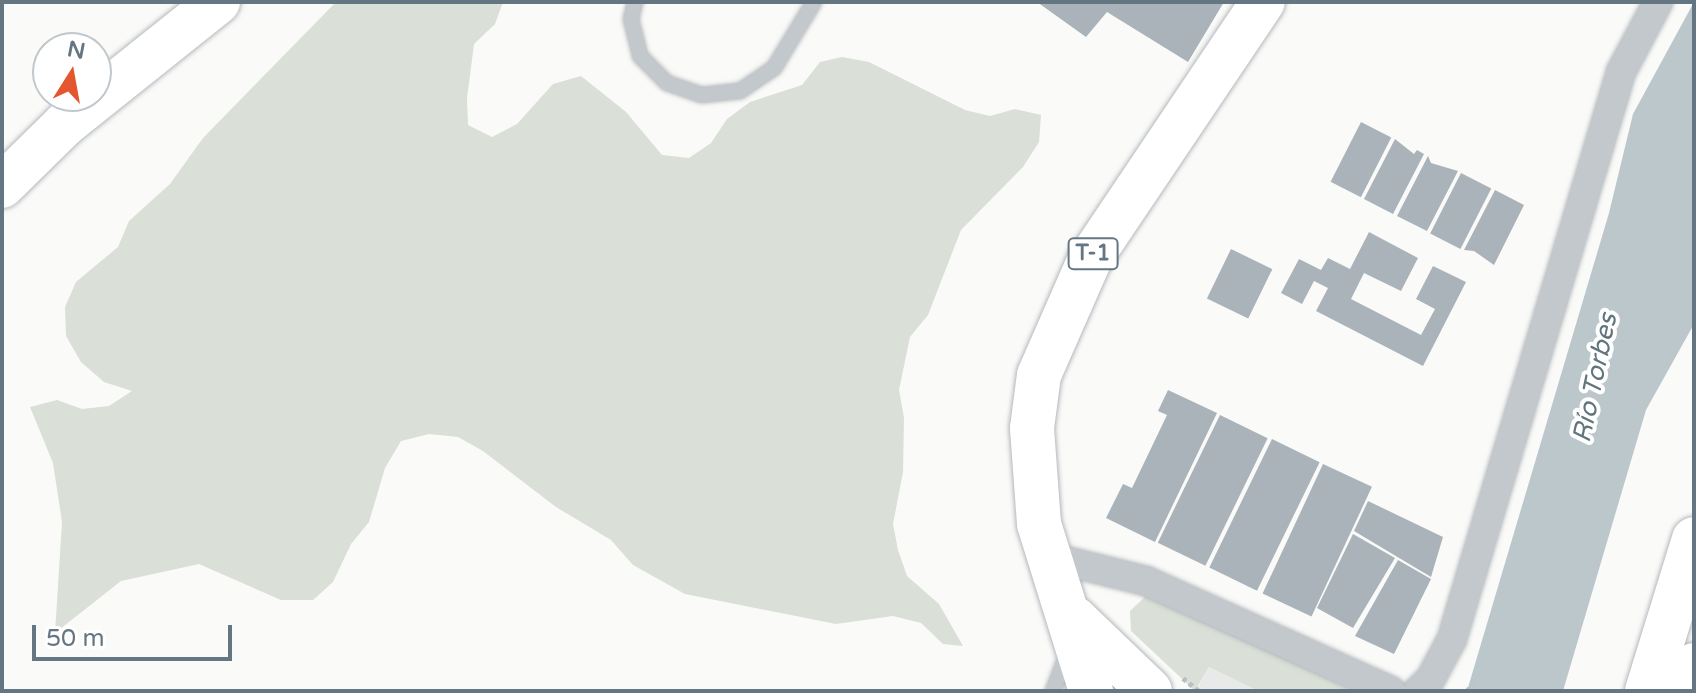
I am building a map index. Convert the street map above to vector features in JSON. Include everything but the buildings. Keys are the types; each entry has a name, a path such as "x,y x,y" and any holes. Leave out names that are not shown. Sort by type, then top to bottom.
{"highway":[{"path":"2,186 65,124 218,2"},
{"name":"T-1","path":"1072,617 1039,524 1032,458 1034,400 1046,350 1090,259 1263,2"},
{"path":"1647,691 1694,539"},
{"path":"1072,617 1091,691"},
{"path":"1072,617 1121,691"},
{"path":"1072,617 1150,691"},
{"path":"1686,691 1694,665"}],"street":[{"path":"1418,691 1430,680 1452,639 1621,72 1658,2"},
{"path":"1053,558 1146,581 1391,691"}],"lane":[{"path":"635,2 631,19 640,56 667,83 702,95 740,91 774,68 814,2"},
{"path":"1053,691 1066,660 1072,617"}],"path":[{"path":"1467,691 1472,684"}],"shaded area":[{"path":"336,2 503,2 495,24 474,44 467,98 468,125 492,137 517,124 553,84 581,76 626,112 662,155 689,158 711,143 727,119 750,102 802,85 820,62 842,57 869,62 965,110 990,116 1015,109 1041,115 1039,142 1023,167 961,230 928,315 910,337 899,390 904,418 903,472 893,524 898,550 907,576 939,604 963,646 943,644 921,623 893,616 836,624 685,594 633,565 611,540 556,507 483,451 458,437 429,434 401,441 385,468 369,522 351,544 333,582 313,600 281,600 199,564 121,581 55,633 62,522 53,463 30,407 57,400 82,409 109,406 132,391 104,382 81,362 66,336 65,307 76,282 118,247 129,221 170,184 203,138"},
{"path":"1147,595 1166,599 1354,691 1258,691 1209,667 1195,691 1131,631 1130,611"},
{"path":"1209,667 1258,691 1196,691"}],"water":[{"name":"Río Torbes","path":"1694,2 1694,324 1646,410 1563,691 1467,691 1609,213 1633,114"}]}
